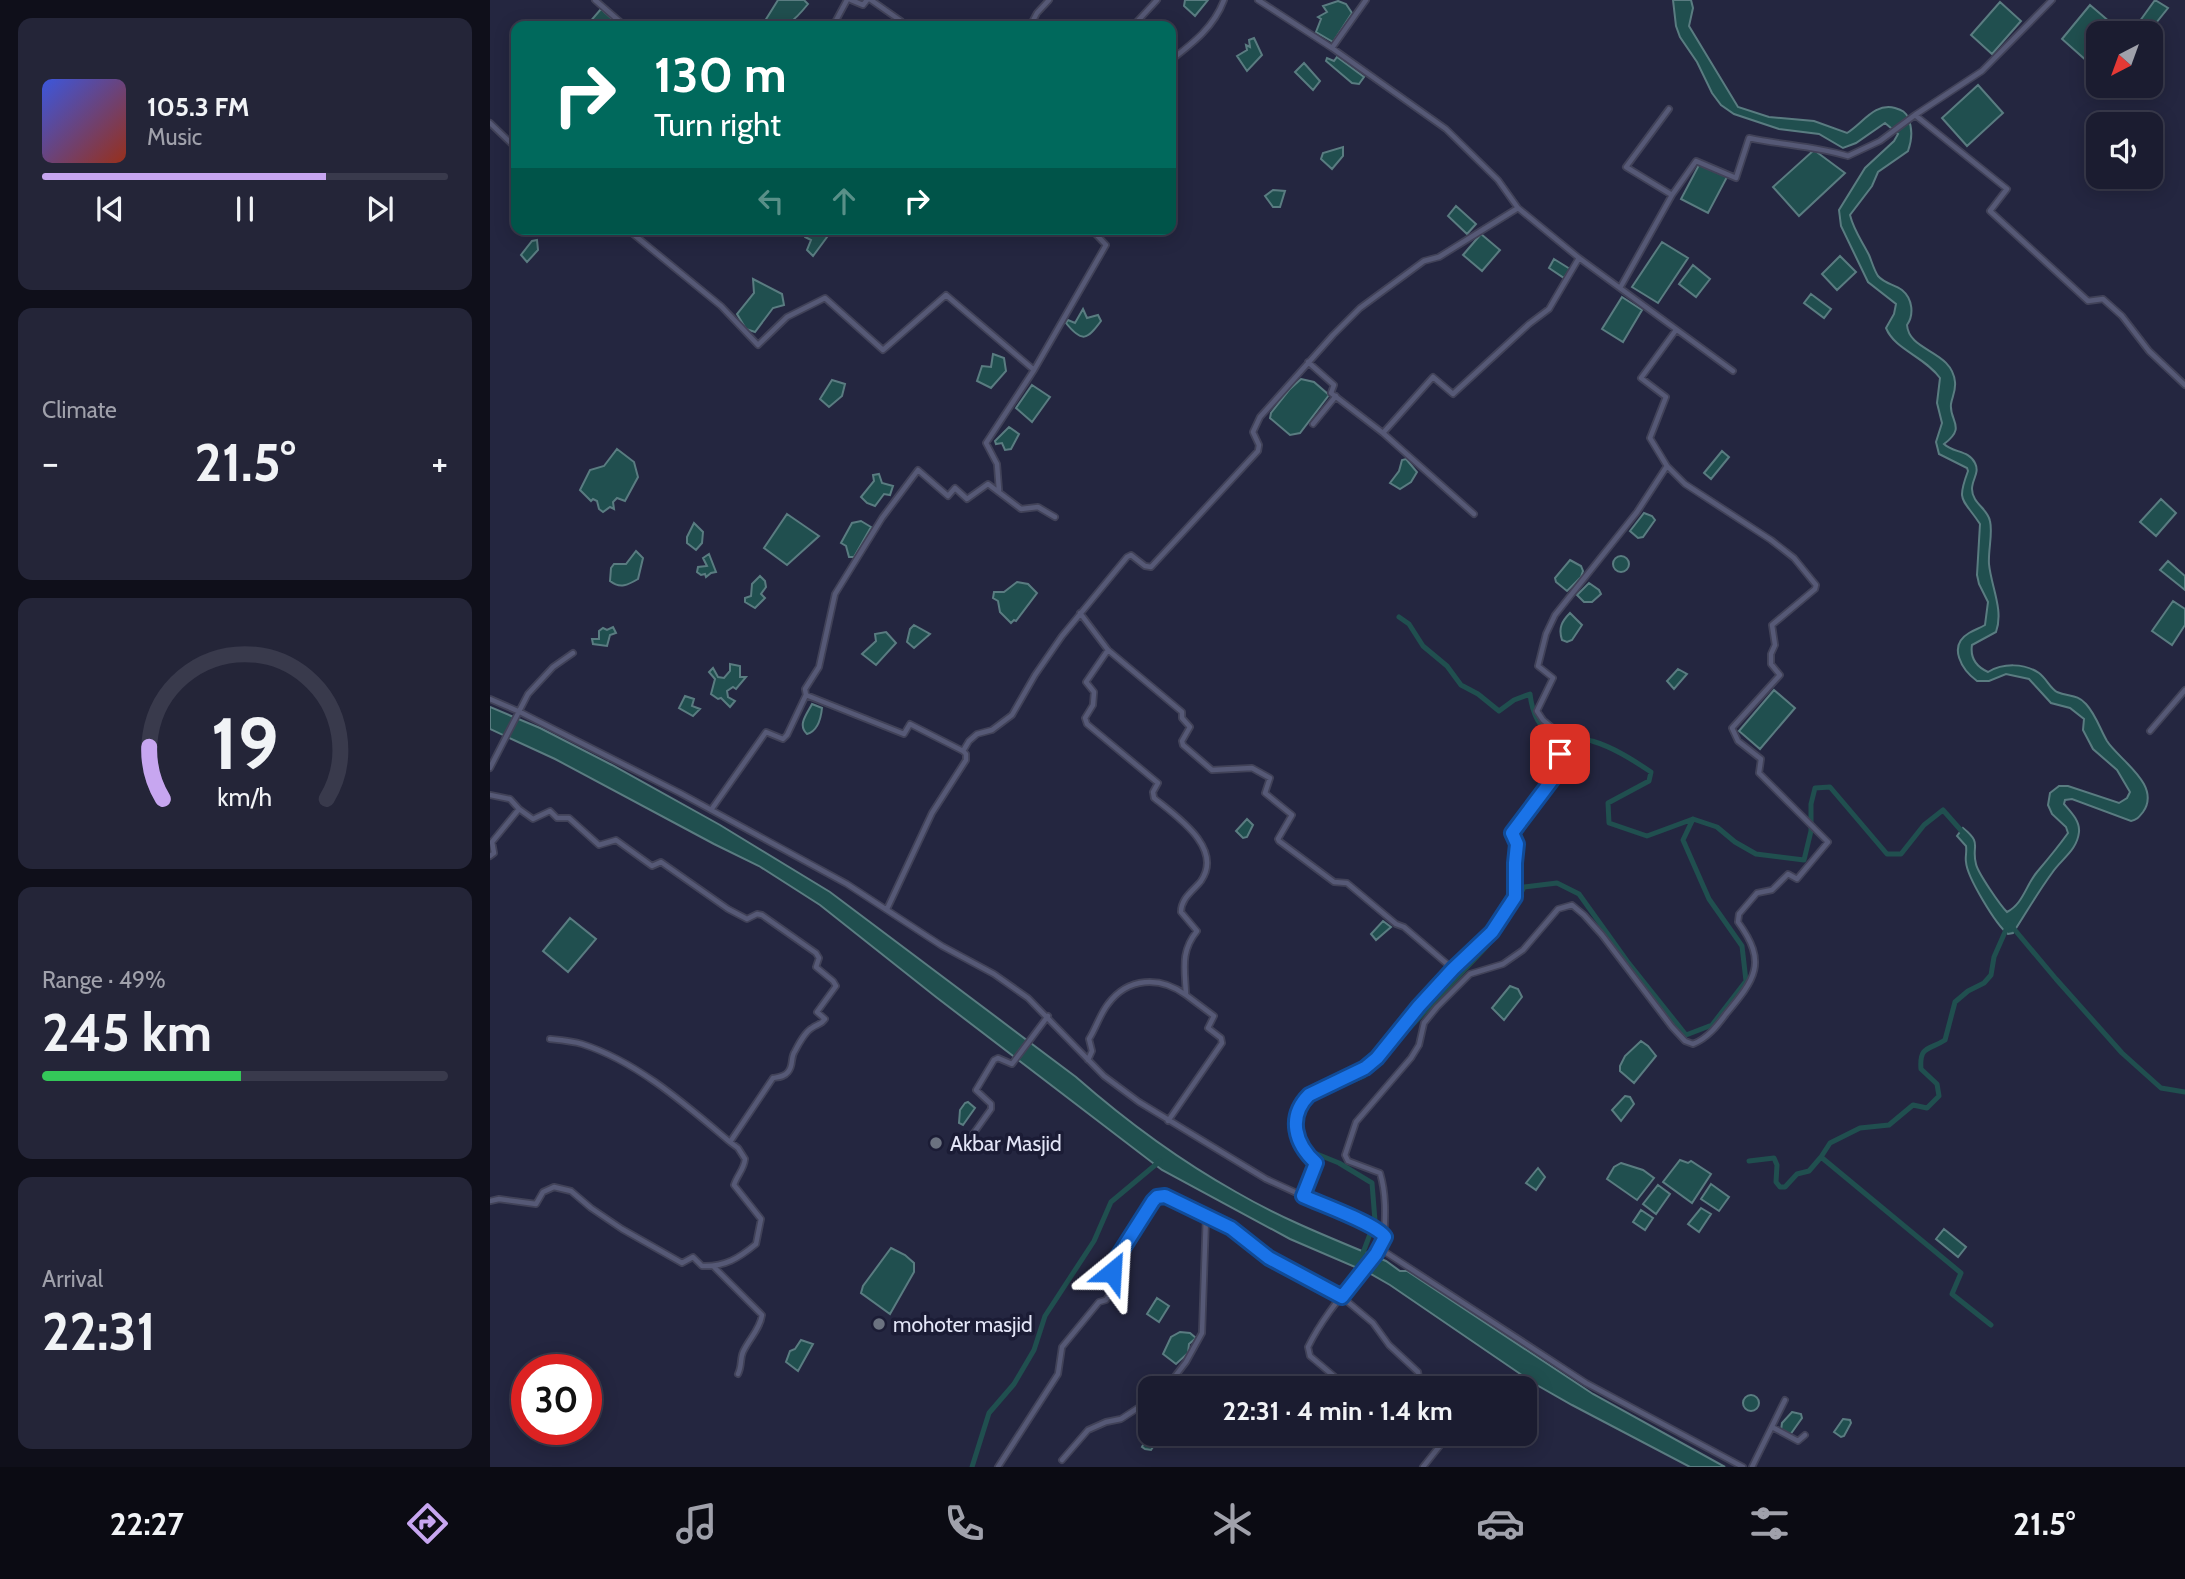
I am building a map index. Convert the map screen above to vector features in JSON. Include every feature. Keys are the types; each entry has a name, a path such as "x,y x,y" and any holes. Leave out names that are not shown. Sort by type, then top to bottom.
{"street":[{"path":"595,0 619,21"},
{"path":"836,21 849,0 863,5 869,0 901,21"},
{"path":"1033,21 1049,0"},
{"path":"1138,21 1157,0"},
{"path":"1176,56 1200,37 1211,24 1224,0"},
{"path":"1258,0 1332,48 1446,129 1499,180 1518,208 1579,258 1733,371"},
{"path":"1332,48 1366,0"},
{"path":"1620,288 1672,195 1696,161 1736,178 1749,138 1789,146 1819,147 1848,156 1880,141 1982,71 2052,0"},
{"path":"1669,109 1626,167 1672,195"},
{"path":"1915,115 2007,189 1990,211 2088,300 2102,299 2122,316 2149,351 2185,385"},
{"path":"490,123 511,143"},
{"path":"963,751 977,734 992,730 1012,715 1041,665 1127,556 1151,567 1258,451 1259,445 1253,432 1260,417 1360,308 1424,261 1439,257 1518,208"},
{"path":"634,235 721,306 758,345 787,317 825,298 883,350 946,295 1034,370"},
{"path":"999,491 997,464 986,443 1034,370 1106,245 1097,235"},
{"path":"1383,433 1433,377 1453,394 1549,309 1579,258"},
{"path":"1381,1231 1387,1208 1381,1174 1348,1161 1345,1157 1353,1127 1411,1058 1419,1045 1424,1023 1470,974 1503,964 1523,950 1558,909 1572,905 1602,936 1672,1027 1685,1041 1693,1044 1712,1031 1753,978 1755,956 1750,939 1738,922 1739,914 1756,893 1772,890 1788,874 1797,879 1827,844 1821,834 1759,773 1761,758 1738,741 1732,728 1780,676 1771,664 1775,645 1772,625 1815,589 1816,585 1794,558 1685,484 1667,466 1650,438 1666,397 1641,378 1676,330"},
{"path":"1308,362 1334,385 1331,393 1383,433 1474,514"},
{"path":"1312,424 1336,396"},
{"path":"1303,1196 1316,1163 1306,1154 1295,1132 1302,1101 1365,1068 1377,1058 1419,1006 1492,932 1503,912 1514,901 1517,844 1512,833 1565,761 1546,742 1555,730 1542,720 1537,710 1553,678 1538,666 1546,634 1555,615 1637,512 1667,466"},
{"path":"711,810 766,732 783,738 787,735 806,695 805,689 819,667 835,594 882,518 918,470 948,496 955,488 967,499 988,484 1021,509 1038,507 1055,517"},
{"path":"1080,613 1108,650 1182,712 1182,718 1190,727 1182,743 1212,770 1252,768 1270,778 1265,793 1292,815 1279,841 1334,882 1346,883 1453,969"},
{"path":"1108,650 1086,682 1094,692 1093,705 1085,718 1087,724 1158,783 1153,792 1154,798 1190,828 1204,852 1207,867 1202,879 1181,905 1181,912 1197,930 1185,948 1186,995"},
{"path":"490,768 528,695 552,667 573,653"},
{"path":"2150,731 2185,690"},
{"path":"806,695 904,734 910,724 966,754 966,760 932,813 887,909"},
{"path":"490,699 711,810 847,884 1028,998 1114,1084 1168,1121 1248,1169 1381,1231 1385,1238 1376,1254 1326,1316 1308,1351 1310,1356 1334,1376"},
{"path":"490,795 510,799 533,819 550,811 557,818 569,818 599,845 616,840 652,866 661,862 728,909 747,919 757,914 762,915 808,947 819,958 816,967 836,986 817,1012 825,1019 813,1027 793,1053 793,1064 788,1072 782,1077 773,1078 730,1142"},
{"path":"490,856 494,853 492,842 519,809"},
{"path":"1088,1060 1092,1051 1089,1039 1105,1009 1109,1002 1128,987 1139,982 1167,983 1186,995 1213,1016 1208,1028 1221,1038 1222,1043 1168,1121"},
{"path":"962,1148 992,1107 978,1092 977,1087 996,1058 1012,1064 1048,1016"},
{"path":"490,1201 499,1199 536,1204 543,1192 554,1187 571,1191 622,1229 682,1263 693,1257 702,1266 713,1267 731,1262 756,1244 761,1219 734,1185 744,1168 745,1159 738,1148 684,1105 620,1061 581,1044 550,1038"},
{"path":"998,1467 1058,1374 1062,1347 1099,1302 1107,1300 1116,1287 1119,1280 1112,1272 1112,1266 1157,1197 1170,1198 1231,1228 1278,1264 1342,1297 1373,1323 1389,1345 1418,1372 1419,1376"},
{"path":"1175,1376 1202,1333 1206,1216"},
{"path":"1379,1248 1586,1383 1743,1467"},
{"path":"713,1267 762,1315 761,1324 741,1356 743,1365 738,1374"},
{"path":"1752,1467 1785,1400"},
{"path":"1062,1460 1088,1430 1121,1419 1138,1408"},
{"path":"1772,1427 1798,1441 1805,1435"},
{"path":"1423,1467 1440,1446"}],"shaded area":[{"path":"778,0 804,0 808,4 792,21 765,21"},
{"path":"1185,0 1208,0 1195,16 1184,6"},
{"path":"1673,0 1691,0 1693,8 1689,26 1738,107 1769,117 1814,121 1847,133 1881,108 1902,110 1910,122 1908,151 1878,172 1872,186 1850,215 1878,276 1902,290 1908,298 1911,317 1907,325 1910,334 1915,341 1947,363 1952,371 1955,385 1951,410 1956,428 1955,433 1944,444 1969,456 1976,467 1973,494 1990,521 1989,564 1999,615 1996,632 1972,645 1973,658 1988,672 2014,665 2027,667 2041,675 2057,692 2083,701 2093,713 2107,741 2137,774 2147,792 2143,812 2131,821 2072,799 2065,800 2064,804 2078,824 2078,839 2047,880 2013,933 2008,934 2003,929 1971,878 1966,862 1966,846 1957,836 1963,828 1975,841 1976,864 1981,874 2007,912 2017,904 2033,877 2068,833 2066,827 2052,814 2048,805 2050,793 2059,786 2068,786 2119,803 2127,798 2130,792 2117,770 2093,749 2083,730 2084,719 2070,708 2051,703 2029,679 2006,674 1989,681 1977,681 1966,671 1959,658 1962,638 1985,625 1988,602 1977,575 1980,524 1962,495 1968,471 1939,454 1936,442 1942,423 1937,403 1940,378 1890,336 1886,328 1896,304 1868,282 1841,226 1839,210 1865,168 1898,134 1885,123 1856,143 1843,148 1819,134 1779,129 1734,114 1721,105 1712,93 1697,62 1680,37"},
{"path":"2155,0 2168,8 2158,21 2140,21"},
{"path":"1338,1 1346,4 1352,13 1333,42 1316,32 1321,19 1318,17 1327,12 1323,6"},
{"path":"2000,2 2021,21 1992,54 1971,35"},
{"path":"2090,5 2109,21 2086,21 2086,60 2062,39"},
{"path":"601,9 614,21 591,21"},
{"path":"1254,38 1262,55 1247,71 1237,56 1247,50 1246,45 1250,47 1249,40"},
{"path":"1337,57 1364,77 1359,84 1352,83 1326,61 1327,58 1334,61"},
{"path":"1304,63 1320,81 1313,90 1295,72"},
{"path":"1978,85 2003,113 1967,146 1942,118"},
{"path":"1343,147 1343,156 1332,169 1321,159 1323,153"},
{"path":"1814,150 1845,173 1799,216 1773,187"},
{"path":"1700,163 1727,177 1708,213 1681,199"},
{"path":"1273,190 1285,191 1280,207 1273,207 1265,196"},
{"path":"1456,206 1476,224 1467,234 1448,216"},
{"path":"1481,234 1500,250 1482,271 1463,255"},
{"path":"804,235 829,235 813,256 807,250 811,240"},
{"path":"537,240 538,250 527,262 521,255 532,241"},
{"path":"1662,242 1688,258 1658,303 1632,287"},
{"path":"1840,256 1856,272 1837,290 1822,274"},
{"path":"1554,259 1570,269 1564,278 1549,268"},
{"path":"1693,265 1710,279 1696,297 1679,284"},
{"path":"753,279 782,294 784,305 773,308 755,332 746,329 737,314 754,293"},
{"path":"1811,294 1831,309 1824,318 1804,303"},
{"path":"1622,297 1642,310 1623,342 1602,329"},
{"path":"1083,309 1087,318 1098,315 1101,321 1084,337 1076,334 1066,323 1068,320 1075,323"},
{"path":"993,354 1004,358 1006,371 991,388 977,381 982,366 991,367"},
{"path":"1301,379 1314,382 1329,395 1300,433 1290,435 1270,418 1290,389"},
{"path":"832,380 845,384 842,396 829,407 820,399"},
{"path":"1032,385 1050,397 1032,422 1016,408"},
{"path":"1009,427 1019,434 1011,449 1005,450 1002,443 996,444 995,441"},
{"path":"617,449 634,462 638,477 625,501 617,498 613,502 614,509 610,507 603,512 597,501 591,501 580,490 590,470 604,466"},
{"path":"1722,451 1729,457 1711,479 1704,473"},
{"path":"1406,459 1417,472 1411,482 1400,489 1390,483 1399,471 1402,460"},
{"path":"879,474 882,483 893,486 890,495 884,494 875,506 861,497 874,481 873,475"},
{"path":"2161,499 2176,513 2156,536 2140,522"},
{"path":"1644,513 1655,520 1643,537 1638,538 1630,531"},
{"path":"787,514 819,536 787,565 764,548"},
{"path":"861,521 871,527 854,557 849,557 846,546 841,543 852,523"},
{"path":"694,523 703,532 702,543 696,550 687,543"},
{"path":"636,551 643,558 638,579 624,585 610,581 614,564 626,564"},
{"path":"709,554 716,572 706,577 705,574 697,572 698,567 707,566 703,558"},
{"path":"1621,556 1627,558 1627,570 1621,572 1615,570 1613,564 1615,558"},
{"path":"1570,560 1581,566 1583,571 1581,577 1567,591 1555,578"},
{"path":"2168,561 2185,576 2185,590 2160,570"},
{"path":"760,576 765,581 766,587 761,594 765,598 755,608 745,602 745,598 751,596 752,584"},
{"path":"1017,582 1028,584 1037,593 1016,621 1011,623 1000,612 998,601 993,598 994,592 1004,592"},
{"path":"1589,583 1601,594 1592,602 1584,602 1577,595"},
{"path":"2173,601 2185,609 2185,625 2172,645 2152,631"},
{"path":"1570,613 1582,625 1572,640 1567,642 1562,640 1561,628"},
{"path":"914,625 930,634 914,648 907,642 910,629"},
{"path":"613,627 616,633 610,635 607,646 593,644 592,639 599,639 599,631"},
{"path":"886,632 896,643 876,665 862,654 876,641 875,634"},
{"path":"730,664 740,666 740,677 746,677 736,689 733,687 727,691 728,697 735,701 730,707 721,698 711,694 715,679 709,672 713,668 718,677 724,678 730,671"},
{"path":"1678,669 1687,674 1674,689 1667,681"},
{"path":"1774,690 1795,708 1760,749 1739,731"},
{"path":"685,696 694,699 692,706 700,709 693,716 679,708"},
{"path":"812,704 822,708 822,712 816,727 807,734 803,723"},
{"path":"490,707 540,728 720,825 830,892 1076,1077 1133,1124 1215,1180 1291,1221 1386,1261 1400,1271 1407,1271 1593,1394 1725,1467 1690,1467 1572,1405 1537,1385 1537,1376 1523,1376 1390,1285 1369,1273 1290,1239 1162,1170 820,905 759,866 555,759 490,729"},
{"path":"1247,819 1253,825 1247,837 1243,838 1236,831"},
{"path":"570,918 596,939 568,972 543,951"},
{"path":"1383,921 1391,927 1376,940 1371,934"},
{"path":"1510,986 1518,989 1522,997 1504,1020 1492,1008"},
{"path":"1641,1041 1656,1056 1634,1083 1620,1071 1620,1066 1625,1056"},
{"path":"1625,1096 1630,1097 1634,1104 1621,1121 1612,1110"},
{"path":"968,1102 975,1108 963,1125 959,1123 960,1110"},
{"path":"1680,1160 1688,1163 1691,1161 1711,1174 1692,1203 1663,1182"},
{"path":"1621,1163 1643,1170 1654,1178 1637,1200 1607,1179 1614,1167"},
{"path":"1538,1168 1545,1177 1536,1190 1526,1183"},
{"path":"1711,1184 1729,1197 1719,1211 1701,1199"},
{"path":"1658,1185 1670,1194 1656,1214 1643,1204"},
{"path":"1701,1208 1711,1214 1699,1232 1688,1224"},
{"path":"1641,1210 1653,1218 1645,1230 1633,1222"},
{"path":"1944,1229 1966,1247 1958,1257 1936,1239"},
{"path":"891,1248 914,1263 914,1272 890,1314 861,1293 863,1286"},
{"path":"1157,1298 1169,1306 1159,1322 1147,1314"},
{"path":"1180,1332 1190,1333 1196,1338 1189,1344 1188,1353 1176,1364 1163,1354 1171,1337"},
{"path":"801,1340 813,1344 798,1371 786,1362 790,1351 795,1349"},
{"path":"1748,1395 1754,1395 1759,1403 1757,1409 1748,1411 1743,1406 1743,1400"},
{"path":"1792,1412 1801,1414 1802,1418 1790,1435 1781,1430 1782,1423"},
{"path":"1843,1419 1850,1420 1851,1423 1841,1437 1834,1432"},
{"path":"1143,1446 1154,1446 1151,1450"}],"waterway":[{"path":"1399,617 1409,624 1423,646 1447,666 1461,685 1478,694 1499,711 1514,700 1530,694 1535,714 1546,731 1552,735 1600,744 1623,754 1651,772 1649,781 1608,803 1609,823 1647,836 1693,819 1717,827 1756,854 1804,860 1811,831 1811,804 1815,788 1830,787 1887,854 1901,854 1924,825 1943,810 1966,836"},
{"path":"1361,1258 1375,1221 1372,1183 1339,1163 1307,1150 1298,1121 1311,1098 1364,1076 1487,946 1511,913 1524,887 1557,883 1579,894 1627,961 1686,1035 1712,1025 1746,981 1742,946 1709,899 1683,840 1693,819"},
{"path":"1991,1325 1952,1294 1961,1273 1821,1157 1830,1143 1860,1128 1889,1125 1913,1105 1927,1108 1939,1096 1937,1084 1921,1069 1922,1056 1927,1049 1945,1040 1955,1002 1984,983 1991,975 1994,957 2009,923 2122,1053 2161,1088 2185,1092"},
{"path":"1749,1161 1774,1158 1777,1165 1776,1182 1780,1187 1785,1187 1797,1174 1809,1171 1821,1157"},
{"path":"972,1467 989,1413 1014,1384 1034,1350 1045,1316 1094,1241 1111,1202 1160,1161"}],"place":[{"name":"Akbar Masjid","path":"936,1143"},
{"name":"mohoter masjid","path":"879,1324"}],"route":[{"path":"1112,1272 1113,1264 1153,1201 1157,1197 1165,1196 1231,1228 1278,1264 1342,1297 1376,1254 1385,1237 1383,1232 1303,1196 1316,1163 1306,1154 1295,1132 1294,1123 1302,1101 1365,1068 1377,1058 1419,1006 1492,932 1515,897 1517,844 1512,833 1564,764 1560,754"}]}
